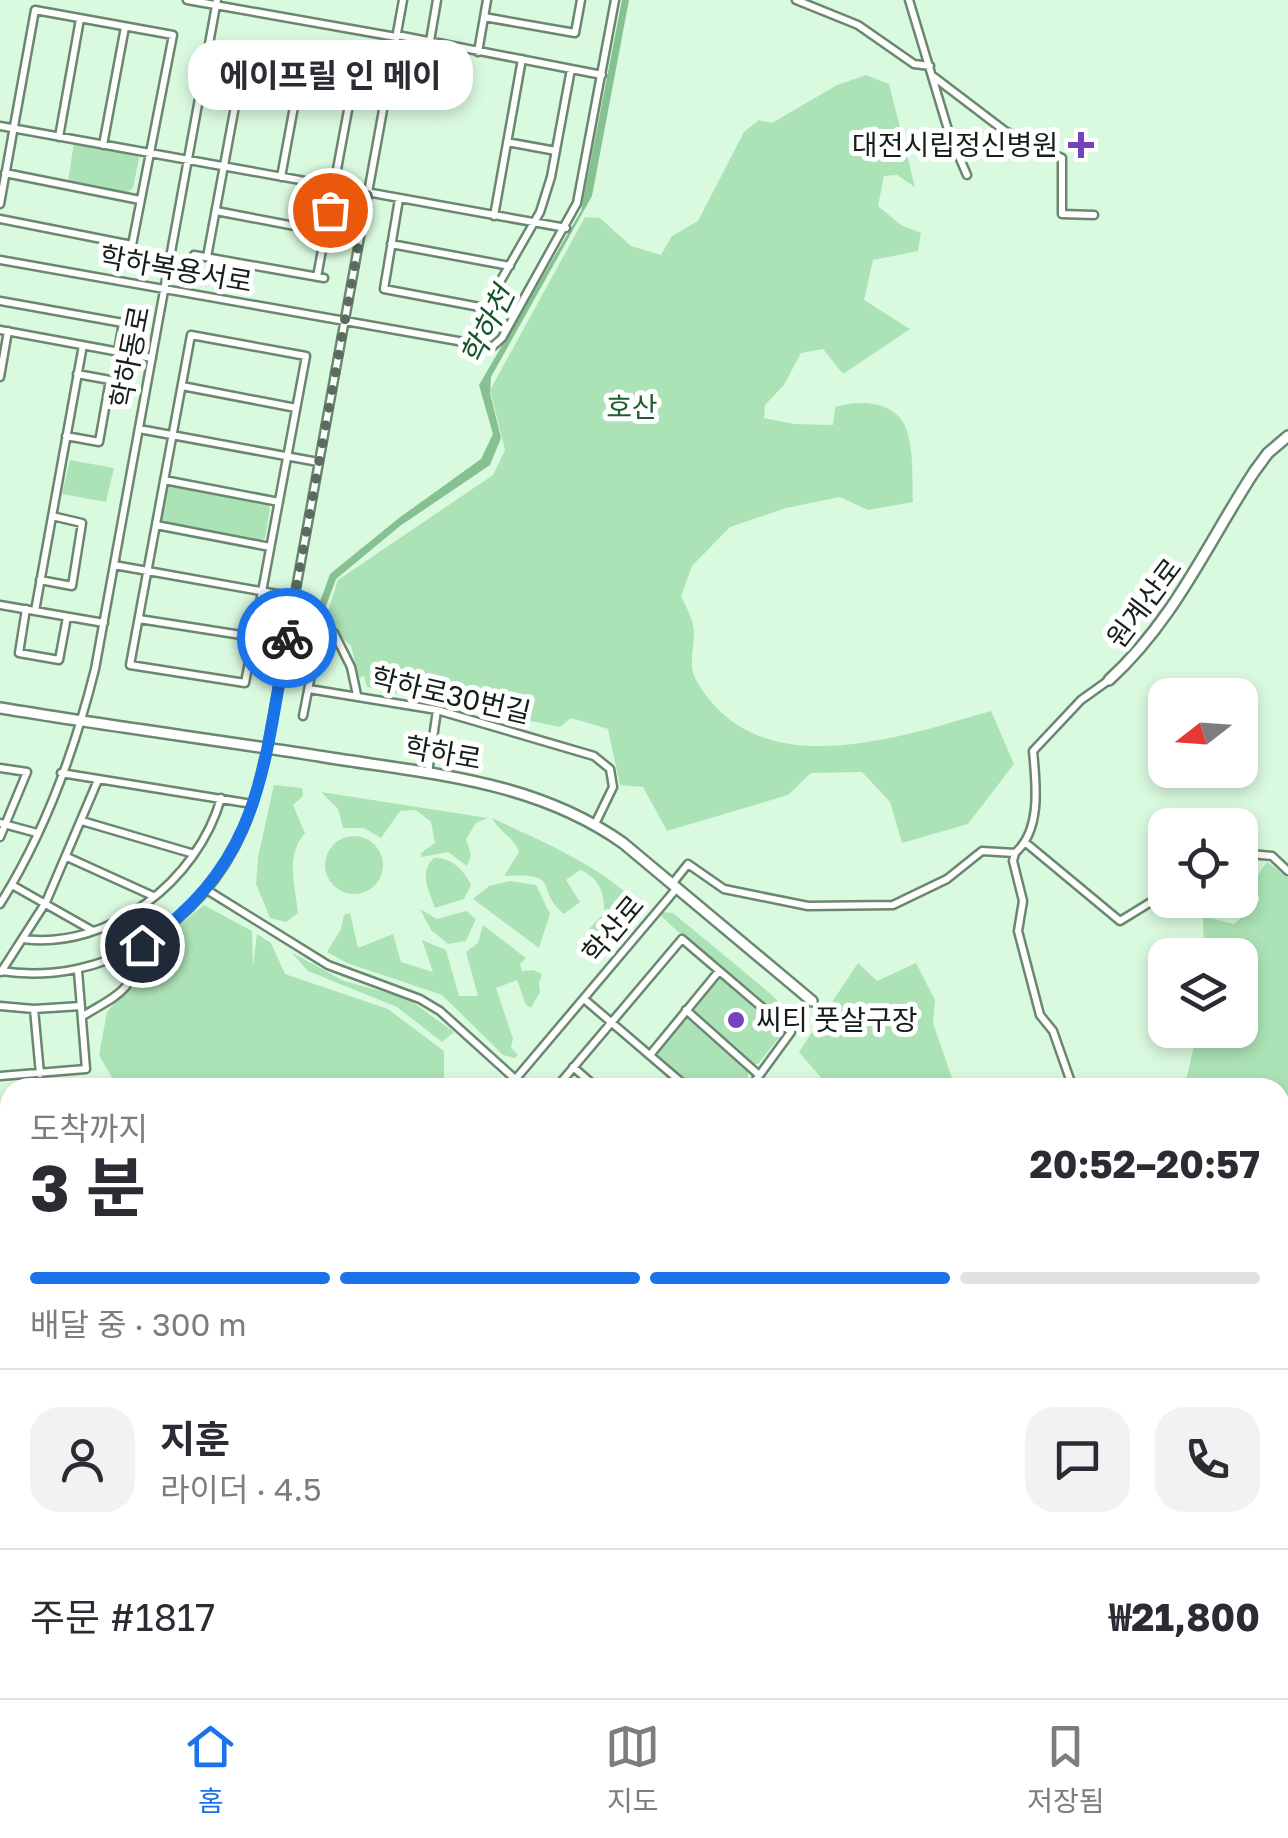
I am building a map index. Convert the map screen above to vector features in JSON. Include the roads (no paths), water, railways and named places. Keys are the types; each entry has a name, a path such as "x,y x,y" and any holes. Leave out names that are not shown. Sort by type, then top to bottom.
{"street":[{"path":"187,0 602,74"},
{"path":"0,972 39,975 78,971 130,953 175,921 207,890 233,852 253,804 267,748 403,0"},
{"path":"430,41 437,0"},
{"path":"478,52 487,0"},
{"path":"484,17 575,33 581,0"},
{"path":"0,126 566,228 577,203 615,0"},
{"path":"796,0 858,25 914,64 930,66"},
{"path":"908,0 949,133 967,175"},
{"name":"학하동로","path":"0,904 37,834 82,722 104,623 216,3"},
{"path":"0,204 34,10 172,35 132,245 0,219"},
{"path":"59,136 80,18"},
{"path":"103,145 124,27"},
{"path":"194,255 321,277 356,67 246,47 207,257"},
{"path":"281,177 302,58"},
{"path":"494,216 522,59"},
{"path":"399,198 384,289 485,308 535,223 551,178 571,68"},
{"path":"934,77 1005,131 1062,158 1062,214 1094,214"},
{"path":"507,142 556,151"},
{"path":"6,174 140,200"},
{"path":"216,211 326,232"},
{"name":"학하복용서로","path":"0,260 492,348 502,338 566,228"},
{"path":"391,244 510,266"},
{"path":"0,301 122,323 118,352"},
{"path":"0,377 4,331 152,358"},
{"path":"191,335 306,356 245,683 130,665 182,386 191,335"},
{"path":"67,617 59,660 19,653 40,580 83,345"},
{"path":"66,436 99,442 110,380 78,374"},
{"path":"182,386 296,408"},
{"path":"140,429 318,462"},
{"name":"원계산로","path":"1026,844 1034,812 1032,751 1081,700 1131,660 1173,608 1254,472 1288,436"},
{"path":"164,480 278,502"},
{"path":"40,580 72,586 82,523 52,516"},
{"path":"156,525 270,547"},
{"path":"114,565 294,597"},
{"path":"0,604 104,623"},
{"path":"139,618 254,637"},
{"path":"290,622 334,633 357,695"},
{"path":"303,716 320,629"},
{"name":"학하로30번길","path":"309,689 437,710 578,750 604,762 610,768 613,786 595,824"},
{"name":"학하로","path":"0,708 428,773 538,797 595,824 812,1001"},
{"path":"428,773 437,710"},
{"path":"0,768 27,772 0,837"},
{"path":"61,773 253,804"},
{"path":"0,972 46,902 98,780"},
{"path":"23,939 48,940 94,931 125,918 154,896 194,854 216,814 220,798"},
{"path":"82,821 194,854"},
{"path":"3,824 37,834"},
{"path":"675,886 688,864 724,890 808,906 893,905 947,879 982,851 1015,852 1026,844 1120,921 1148,904"},
{"path":"1015,852 1013,861 1022,900 1018,932 1040,1015 1053,1031 1069,1078"},
{"path":"1258,855 1272,856 1288,871"},
{"path":"67,857 154,896"},
{"path":"12,885 94,931"},
{"name":"학산로","path":"517,1078 675,886"},
{"path":"207,890 328,965 420,999 440,1011 517,1078"},
{"name":"학산로","path":"610,1022 682,939 791,1032 757,1078"},
{"path":"82,1017 130,982 134,970 130,953"},
{"path":"0,1076 86,1069 78,971"},
{"path":"649,1055 718,971"},
{"name":"학산로","path":"584,1000 676,1078"},
{"path":"0,1006 34,1010 81,1006"},
{"path":"34,1010 40,1074"},
{"path":"686,1010 759,1075"},
{"path":"564,1078 610,1022"},
{"path":"573,1067 586,1078"}],"place":[{"name":"대전시립정신병원","path":"1081,145"},
{"name":"에이프릴 인 메이","path":"330,210"},
{"name":"씨티 풋살구장","path":"736,1020"}],"water label":[{"name":"학하천","path":"488,326"}],"park label":[{"name":"호산","path":"632,407"}]}
